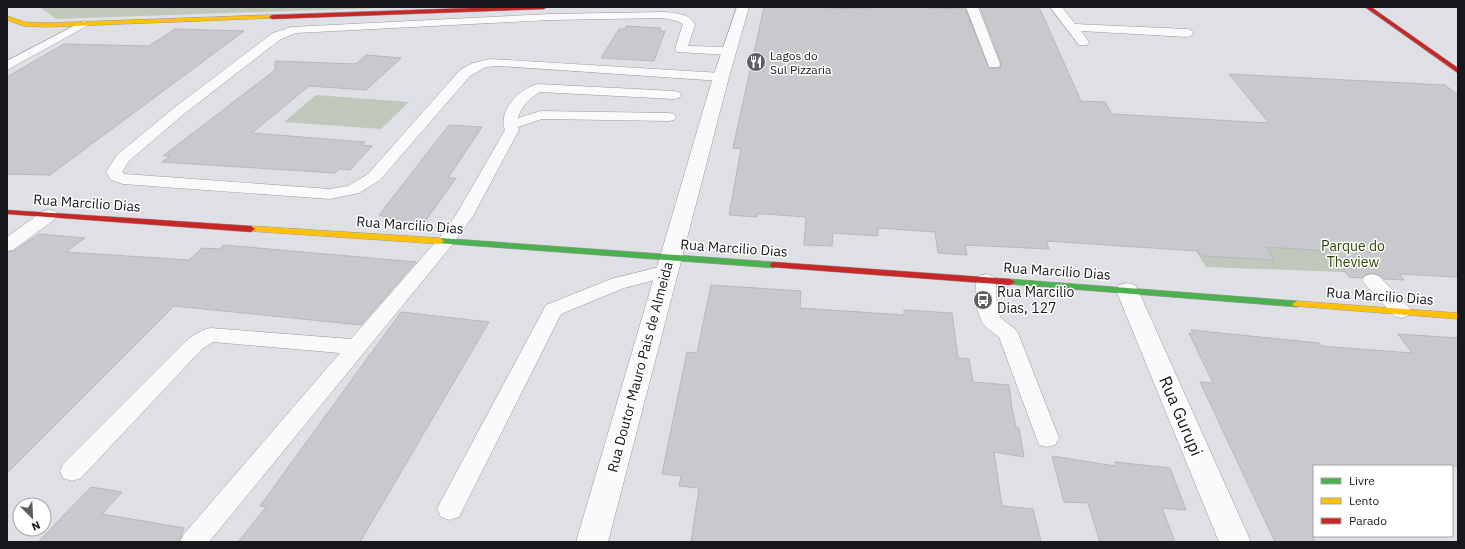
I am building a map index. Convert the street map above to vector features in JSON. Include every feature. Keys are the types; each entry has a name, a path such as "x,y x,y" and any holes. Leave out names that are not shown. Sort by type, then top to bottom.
{"street":[{"path":"7,18 24,24 83,24 544,7"},
{"name":"Rua Doutor Mauro Pais de Almeida","path":"592,542 669,264 717,76 725,51 743,7"},
{"path":"1368,7 1458,71"},
{"name":"Rua Marcilio Dias","path":"7,212 446,241 669,264 986,280 1458,316"},
{"name":"Rua Gurupi","path":"1127,290 1235,542"}],"lane":[{"path":"972,7 994,64"},
{"path":"1056,7 1082,42"},
{"path":"717,76 499,62 482,64 473,67 465,73 374,177 360,187 346,192 330,194 123,179 117,177 114,172 123,158 180,110 277,36 295,30 550,17 663,15 680,18 688,22 689,25 681,49 725,51"},
{"path":"7,66 83,24"},
{"path":"1072,27 1187,33"},
{"path":"194,542 446,241 464,216 512,130 510,121 513,111 529,93 538,88 674,95"},
{"path":"510,125 541,115 669,118"},
{"path":"7,246 49,214"},
{"path":"450,509 553,310 669,264"},
{"path":"986,280 986,305 992,321 1008,333 1047,438"},
{"path":"1372,280 1401,311"},
{"path":"72,471 195,344 210,335 356,347"}],"green space":[{"path":"40,7 405,7 56,19"},
{"path":"316,95 409,102 381,129 284,122"},
{"name":"Parque do Theview","path":"1361,236 1397,274 1206,267 1190,242"}],"building":[{"path":"764,7 826,7 826,9 899,7 965,9 989,68 1000,68 1001,63 980,7 1039,7 1081,101 1105,102 1112,114 1269,123 1229,74 1445,85 1458,95 1458,277 1399,274 1404,280 1384,279 1379,275 1372,273 1365,275 1362,278 1349,277 1329,251 1266,247 1274,260 1201,256 1198,251 1046,241 1049,249 965,245 967,255 938,253 935,232 878,228 878,236 833,233 832,246 804,245 806,217 765,214 757,214 757,217 729,215 741,149 733,148"},
{"path":"626,26 661,28 659,31 665,31 654,61 601,58 619,29 625,29"},
{"path":"175,29 244,31 50,175 7,174 7,77 64,44 149,46"},
{"path":"366,55 401,58 366,90 309,86 252,133 365,142 362,145 372,146 350,170 339,169 335,173 162,162 170,156 163,156 275,70 275,61 356,64"},
{"path":"449,125 482,127 448,178 456,178 421,227 379,215"},
{"path":"39,234 85,238 66,252 189,260 202,248 219,249 224,245 416,262 361,325 174,306 7,473 7,252 14,251"},
{"path":"711,285 801,291 800,308 904,315 904,310 952,313 958,358 969,359 973,382 1009,385 1012,408 1016,427 1019,428 1024,457 994,452 1002,506 1033,509 1041,542 691,542 699,488 679,486 681,476 662,474 687,352 697,353"},
{"path":"401,312 489,322 360,542 238,542 266,507 260,506"},
{"path":"1191,330 1319,343 1321,346 1412,353 1398,334 1458,338 1458,466 1313,465 1314,542 1275,542 1200,382 1213,383 1189,333 1193,333"},
{"path":"1052,456 1115,466 1115,462 1170,468 1186,510 1162,508 1175,542 1100,542 1088,503 1064,502"},
{"path":"91,487 122,492 102,514 184,528 179,542 38,542 43,537 52,537 52,527"}],"traffic: fast":[{"path":"440,241 774,265"},
{"path":"1010,282 1297,304"}],"traffic: slow":[{"path":"7,18 24,24 47,25 272,17"},
{"path":"251,229 440,241"},
{"path":"1297,304 1458,316"}],"traffic: jam":[{"path":"272,17 544,7"},
{"path":"1368,7 1458,71"},
{"path":"7,212 251,229"},
{"path":"774,265 1010,282"}],"place":[{"name":"Lagos do Sul Pizzaria","path":"756,62"},
{"name":"Rua Marcilio Dias, 127","path":"983,300"}]}
